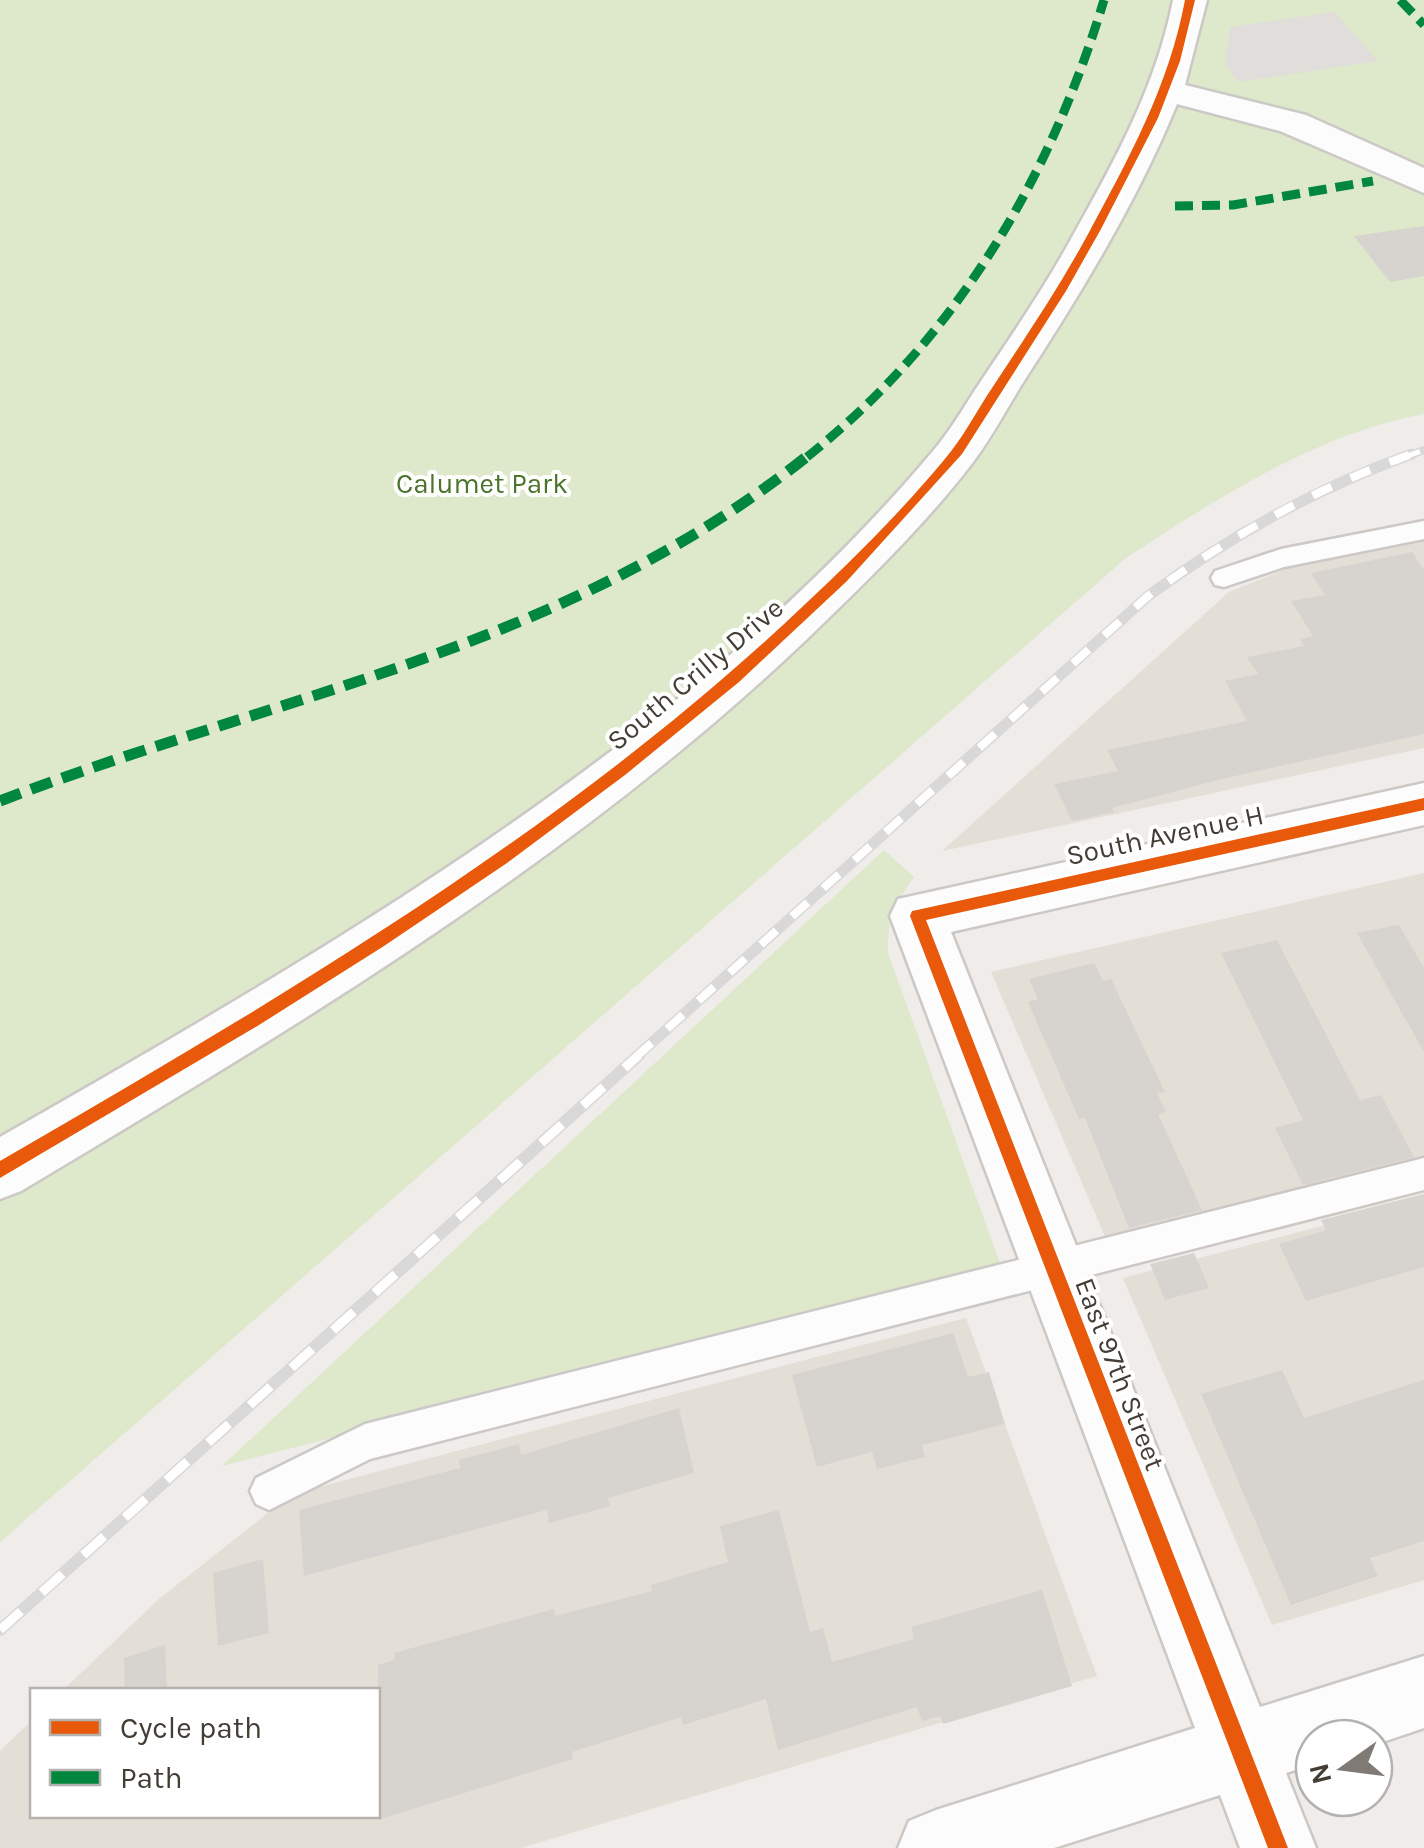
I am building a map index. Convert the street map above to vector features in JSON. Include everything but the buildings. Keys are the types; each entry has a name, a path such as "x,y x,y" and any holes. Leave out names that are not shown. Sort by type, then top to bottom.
{"street":[{"name":"South Crilly Drive","path":"0,1170 241,1030 410,924 521,847 694,711 834,588 947,466 1069,281 1168,91 1190,0"},
{"path":"1168,91 1293,124 1424,182"},
{"name":"South Avenue H","path":"917,916 1424,804"},
{"name":"East 97th Street","path":"917,916 1278,1848"},
{"path":"936,1848 1424,1692"}],"lane":[{"path":"1224,578 1280,558 1424,530"},
{"path":"269,1491 366,1442 1424,1174"}],"shaded area":[{"path":"1334,12 1378,61 1239,82 1225,65 1230,27"},
{"path":"1424,541 1424,748 942,851 1229,592 1288,568"},
{"path":"1424,873 1424,1160 1107,1241 991,972"},
{"path":"1424,1199 1424,1580 1272,1625 1123,1278"},
{"path":"966,1318 1097,1676 521,1848 0,1848 0,1751 30,1722 30,1818 380,1818 380,1688 65,1688 159,1599 292,1494"}],"green space":[{"name":"Calumet Park","path":"0,0 1424,0 1424,414 1384,423 1306,452 1233,491 1127,557 0,1542"},
{"path":"884,850 914,877 894,913 888,953 1001,1266 222,1466"}],"railway":[{"path":"1405,457 1424,450"},
{"path":"636,1057 1148,596 1275,515 1412,454"},
{"path":"0,1630 639,1055"}],"marked path":[{"path":"0,801 469,644 628,572 704,529 776,481 844,427 907,366 973,283 1013,214 1057,122 1104,0"},
{"path":"1400,0 1424,25"},
{"path":"1175,206 1233,205 1373,181"}],"cycle path":[{"path":"0,1170 254,1020 502,859 620,771 734,678 842,578 958,451 1060,291 1153,118 1176,61 1190,0"},
{"path":"1278,1848 917,916 1424,804"}]}
